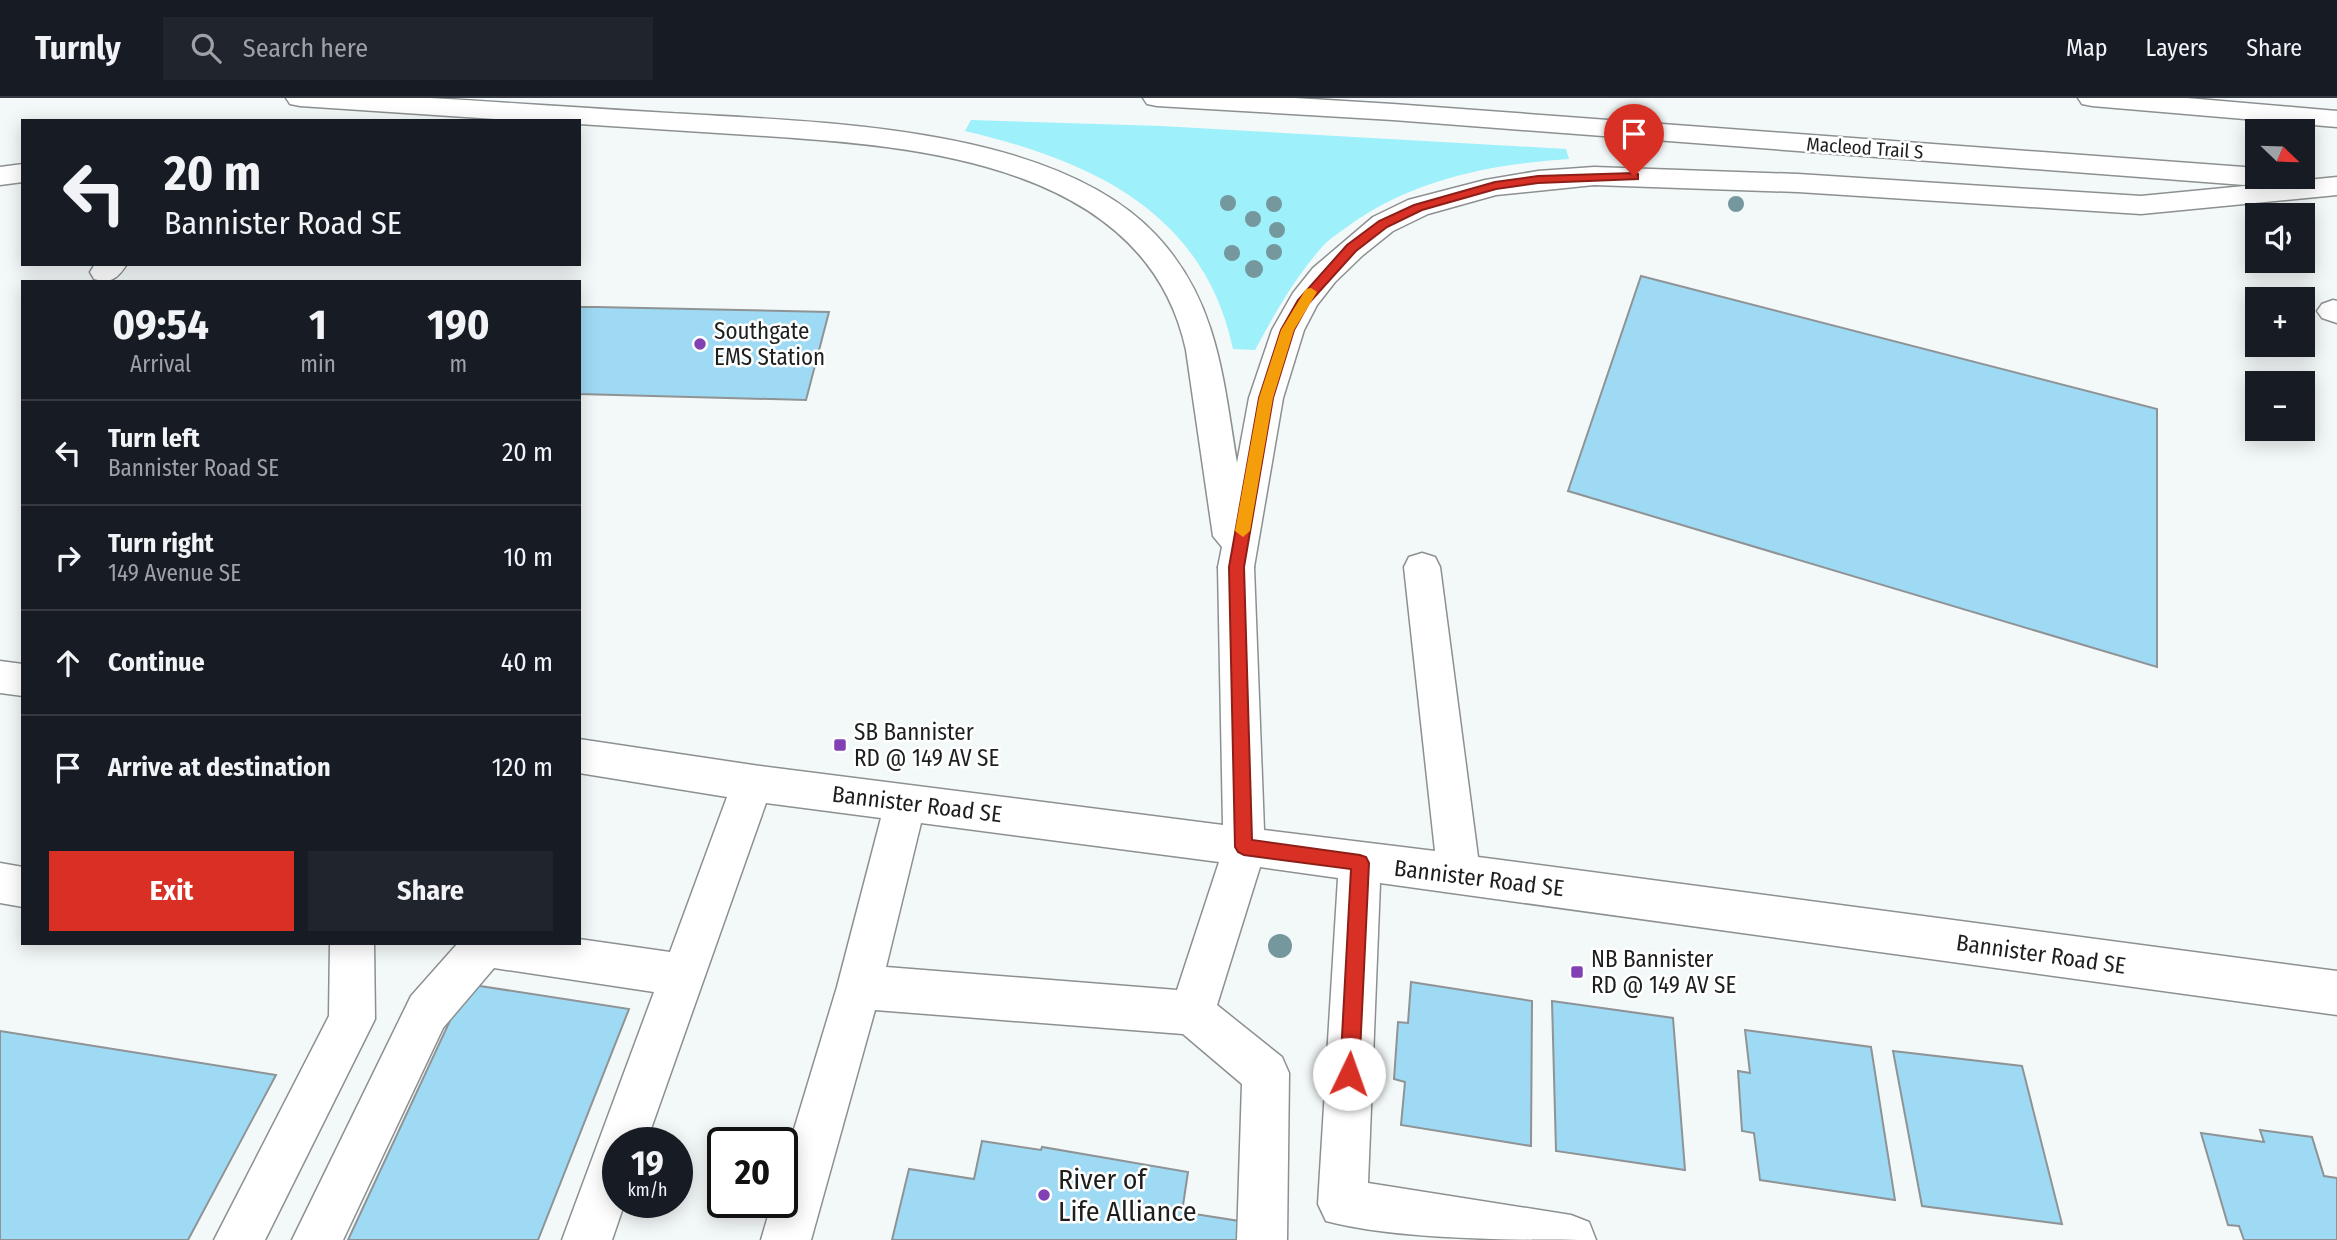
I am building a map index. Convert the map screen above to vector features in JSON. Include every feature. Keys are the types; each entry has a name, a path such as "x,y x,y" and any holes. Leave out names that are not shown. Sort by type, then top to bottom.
{"main road":[{"path":"300,98 862,134 935,145 995,158 1039,172 1096,201 1139,236 1166,268 1184,298 1198,332 1236,567 1244,847 1230,901 1192,1013"},
{"name":"Macleod Trail S","path":"1157,98 1393,112 2337,185"},
{"path":"2092,98 2337,119"},
{"path":"0,177 21,173"},
{"path":"1236,567 1266,398 1288,330 1304,300 1352,248 1383,224 1418,208 1495,186 1594,176 1798,183 2141,205 2337,185"},
{"path":"1422,567 1459,874"},
{"path":"0,677 21,680"},
{"name":"Bannister Road SE","path":"581,756 753,783 1459,874 2337,993"},
{"path":"628,1127 753,783"},
{"path":"786,1240 859,987 905,803"},
{"path":"1360,863 1343,1204 1571,1240"},
{"path":"0,883 21,887"},
{"path":"239,1240 352,1019 352,945"},
{"path":"317,1240 427,1012 486,945 682,975"},
{"path":"859,987 1192,1013 1266,1073 1262,1240"},
{"path":"587,1240 602,1198"}],"shaded area":[{"path":"971,120 1161,126 1566,149 1569,159 1511,165 1455,176 1375,208 1322,247 1294,284 1255,350 1233,349 1218,301 1196,261 1168,227 1135,199 1097,176 1011,143 965,131"}],"building":[{"path":"1641,276 2157,409 2157,667 1568,491"},
{"name":"Southgate EMS Station","path":"581,307 829,312 806,400 581,394"},
{"path":"1411,982 1532,1001 1531,1146 1401,1125 1405,1082 1394,1079 1398,1022 1408,1023"},
{"path":"467,984 629,1009 538,1240 348,1240"},
{"path":"1552,1001 1673,1018 1685,1170 1556,1151"},
{"path":"1745,1030 1871,1047 1895,1200 1760,1180 1754,1133 1742,1131 1738,1071 1750,1073"},
{"path":"0,1031 276,1075 188,1240 0,1240"},
{"path":"1893,1051 2022,1066 2062,1224 1922,1206"},
{"path":"2260,1130 2312,1137 2324,1176 2337,1178 2337,1240 2244,1240 2239,1226 2228,1225 2201,1133 2264,1142"},
{"name":"River of Life Alliance","path":"982,1141 1041,1150 1042,1147 1188,1172 1182,1212 1239,1221 1245,1240 892,1240 909,1169 974,1179"}],"slow traffic":[{"path":"1243,531 1266,398 1276,362 1288,330 1311,292"}],"place":[{"name":"Southgate EMS Station","path":"700,344"},
{"name":"SB Bannister RD @ 149 AV SE","path":"840,745"},
{"name":"NB Bannister RD @ 149 AV SE","path":"1577,972"},
{"name":"River of Life Alliance","path":"1044,1195"}],"route":[{"path":"1349,1074 1360,863 1244,847 1236,567 1266,398 1276,362 1288,330 1304,300 1324,275 1352,248 1383,224 1418,208 1495,186 1538,180 1634,176"}]}
